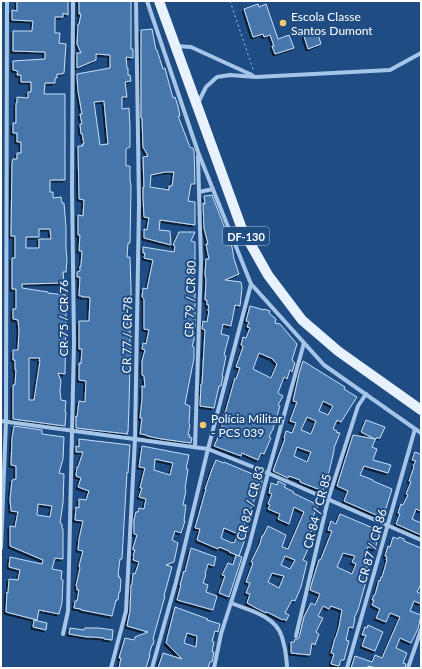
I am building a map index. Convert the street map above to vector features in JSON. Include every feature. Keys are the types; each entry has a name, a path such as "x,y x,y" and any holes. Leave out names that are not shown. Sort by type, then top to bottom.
{"main road":[{"name":"DF-130","path":"159,1 174,46 242,229 268,275 302,320 338,351 421,410"}],"street":[{"path":"1,548 6,421 8,1"},
{"name":"CR 75 / CR 76","path":"63,634 68,611 74,343 72,189 73,1"},
{"name":"CR 77 / CR 78","path":"111,668 126,611 135,439 139,204 136,1"},
{"path":"147,1 198,152 251,284 324,365 421,433"},
{"path":"174,46 191,47 256,77"},
{"path":"197,106 206,87 216,77 230,75 256,77 390,70 421,53"},
{"name":"CR 79 / CR 80","path":"194,447 201,262 198,152"},
{"path":"199,192 213,188"},
{"path":"152,668 176,582 208,449 251,284"},
{"name":"CR 82 / CR 83","path":"214,668 221,634 249,546 304,343"},
{"name":"CR 84 / CR 85","path":"296,636 328,500 358,406 366,394"},
{"path":"1,421 208,449 268,473 421,540"},
{"name":"CR 87 / CR 86","path":"347,668 415,429"},
{"path":"231,603 259,614 269,619 277,626 282,636 287,668"},
{"path":"408,668 421,630"}],"path":[{"path":"230,1 256,77"}],"building":[{"path":"17,1 68,1 68,15 63,13 63,17 55,17 55,33 60,33 59,43 66,44 64,73 57,74 55,83 45,83 44,94 65,94 65,180 50,180 50,192 53,192 53,198 61,197 62,203 64,203 67,259 66,272 63,272 64,283 22,284 22,288 66,295 65,374 58,373 61,381 61,400 66,401 65,426 13,419 13,385 15,385 16,370 15,360 13,360 13,350 18,350 19,330 18,320 13,319 13,309 16,309 16,289 12,289 12,258 15,258 15,236 11,236 12,162 13,159 17,159 17,153 21,153 21,142 17,142 17,133 13,133 13,123 16,123 17,97 28,98 28,92 31,92 31,82 21,82 21,75 17,75 18,71 13,70 13,61 45,59 45,52 13,51 13,31 32,31 33,21 12,20 12,10 17,11","holes":["39,229 50,229 51,239 39,239 39,248 26,248 26,237 39,237","29,358 40,358 34,400 29,400"]},
{"path":"79,1 131,1 131,49 133,49 133,58 126,57 128,75 130,75 131,81 125,82 127,97 122,97 122,109 129,108 130,127 130,147 126,149 126,166 130,166 131,186 130,243 128,243 127,257 130,257 131,288 131,298 128,298 127,325 130,325 131,344 128,434 76,428 76,416 77,417 79,401 85,402 86,381 79,380 79,363 81,364 82,349 79,349 79,321 89,321 90,298 79,296 80,277 77,277 77,272 80,271 81,266 82,251 79,251 80,235 78,235 78,215 83,216 84,200 79,199 78,146 83,146 82,144 84,144 80,124 82,124 80,114 82,114 77,74 110,68 110,55 96,54 96,60 77,68 77,53 81,53 77,44 78,24 81,14 79,14","holes":["104,101 108,144 100,145 94,102"]},
{"path":"258,4 259,7 266,4 278,39 289,35 294,48 275,54 270,35 264,37 263,34 253,37 244,9"},
{"path":"152,29 156,50 163,69 165,68 173,98 175,97 178,106 180,116 178,116 190,147 193,148 194,151 195,184 191,184 188,201 195,202 195,225 160,220 159,230 170,231 171,245 144,238 144,229 147,230 149,218 144,217 143,197 143,157 148,156 143,147 141,118 141,30","holes":["174,172 172,186 169,186 169,190 150,187 151,175"]},
{"path":"317,31 321,44 308,49 304,36"},
{"path":"212,195 228,240 229,239 232,247 239,274 225,280 241,282 242,288 240,306 235,305 231,326 223,324 221,334 229,336 224,355 226,356 221,386 219,386 214,408 200,406 205,330 202,329 203,321 207,322 209,311 209,305 207,305 207,300 205,300 206,259 209,259 206,244 208,244 204,228 203,203 205,204 204,196"},
{"path":"179,232 195,232 191,241 195,242 195,275 188,290 195,293 195,328 192,346 194,347 194,358 185,404 190,406 190,425 188,435 192,438 191,443 140,434 142,418 140,418 142,386 145,387 144,376 142,375 142,361 145,350 142,349 143,343 146,344 149,330 144,329 144,299 142,297 143,288 147,289 153,260 144,258 145,253 143,253 143,247 174,252 175,246 173,245"},
{"path":"250,306 270,311 269,313 276,319 275,323 280,324 297,344 292,360 295,363 292,372 290,370 287,379 284,377 278,393 283,396 278,405 280,406 269,437 271,438 264,454 261,453 258,460 242,453 241,456 214,446 220,435 223,422 221,421 226,410 235,378 236,379 240,368 236,367 243,347 241,345 243,337 246,338 250,328 247,327 249,322 246,321","holes":["259,353 273,359 277,364 271,378 253,369"]},
{"path":"303,361 345,387 344,389 357,397 341,422 337,420 333,429 340,433 334,448 323,491 300,482 300,480 289,476 288,478 273,471 285,439 286,431 292,433 296,423 290,421 297,402 293,401","holes":["323,401 333,406 328,415 319,411","307,417 316,421 311,434 301,430","297,447 311,452 307,462 294,456"]},
{"path":"366,420 385,427 380,438 376,438 372,447 377,449 373,460 391,465 388,473 364,466 360,475 392,489 383,518 344,501 348,491 337,486 353,435 375,439 361,432"},
{"path":"14,426 42,430 42,434 64,437 63,459 59,473 64,474 63,503 60,523 62,524 63,529 63,559 55,558 52,569 62,571 62,603 59,614 39,610 37,620 6,612 9,579 18,580 20,570 9,567 10,557 42,564 43,560 10,546 10,526 15,527 18,512 11,511 10,499 12,480 16,479 16,466 11,465","holes":["38,504 52,506 50,517 37,515"]},
{"path":"79,439 130,445 122,559 120,559 118,575 121,580 120,592 118,600 116,600 112,616 74,608 79,590 77,590 76,586 83,551 78,550 83,521 75,520 76,507 79,508 79,499 86,500 89,491 78,487 81,478 76,476 77,467 83,452 76,452 76,446 79,447"},
{"path":"142,446 189,455 186,469 188,469 183,505 186,505 185,521 181,533 175,531 172,540 178,543 174,562 166,565 172,567 146,668 119,668 121,658 119,658 125,638 134,640 135,637 148,632 127,626 130,611 133,573 135,574 139,562 133,560 135,550 133,550 133,548 137,535 134,534 134,520 136,512 138,512 139,508 144,509 146,499 139,497 145,468 139,467","holes":["155,459 173,463 170,475 154,470"]},
{"path":"415,452 420,454 421,452 421,511 416,509 412,519 421,523 421,535 396,524 400,514 398,513 401,504 403,505 408,495 406,494 411,482 409,481 416,461 412,460"},
{"path":"216,460 262,478 258,496 255,498 244,526 249,528 239,556 219,547 218,549 197,540 200,529 195,528","holes":["224,528 238,534 234,543 221,538"]},
{"path":"278,481 286,485 284,487 294,492 293,493 318,505 313,517 318,520 315,532 311,531 310,534 308,533 304,542 307,544 306,548 308,549 303,560 307,562 301,587 295,601 292,600 285,613 289,615 286,621 247,603 250,594 246,593 250,583 246,582 253,563 251,562 268,526 286,535 282,547 288,549 304,512 294,507 289,524 278,519 280,514 268,509 270,505 268,504 272,494 269,493 271,483 277,485","holes":["285,556 295,560 290,569 281,565","272,573 284,576 279,588 268,582"]},
{"path":"340,514 380,531 375,549 368,547 363,556 370,559 366,570 369,571 358,610 354,618 353,628 349,627 346,640 349,641 344,660 341,660 339,666 331,664 334,654 331,653 339,627 342,610 331,606 329,609 323,606 318,616 323,618 316,632 319,634 315,645 312,643 310,655 291,653 291,642 294,642 295,639 299,638 304,617 311,603 315,605 320,594 310,590 319,560 321,559 332,531 328,530 331,521 336,524","holes":["343,553 355,556 352,562 356,564 352,574 337,567"]},
{"path":"393,537 398,539 399,537 404,539 404,541 421,548 421,584 417,592 421,594 421,604 414,601 410,611 421,615 418,629 411,643 400,638 396,648 407,653 403,663 406,664 405,668 377,668 368,666 368,668 351,668 355,656 372,662 375,655 382,658 400,617 390,613 386,622 376,618 380,609 372,605 374,600 372,600 379,580 380,581 382,577 387,560 387,557 385,556 388,546 390,547"},
{"path":"191,548 216,557 214,566 208,564 203,583 208,585 206,592 217,596 213,610 177,600"},
{"path":"236,555 242,557 229,597 219,593 225,576 222,575 228,563 233,565"},
{"path":"175,607 220,624 218,632 215,631 212,641 214,642 212,652 214,652 212,662 210,662 208,668 158,668 163,653 182,659 166,643","holes":["187,633 197,636 196,647 184,643"]},
{"path":"34,620 47,623 46,630 33,627"},
{"path":"368,625 383,632 375,651 362,646 366,635 362,635 365,627 367,628"},
{"path":"70,628 84,630 85,628 99,628 113,630 112,640 69,634"}],"place":[{"name":"Escola Classe Santos Dumont","path":"283,23"},
{"name":"Polícia Militar - PCS 039","path":"203,425"}]}
